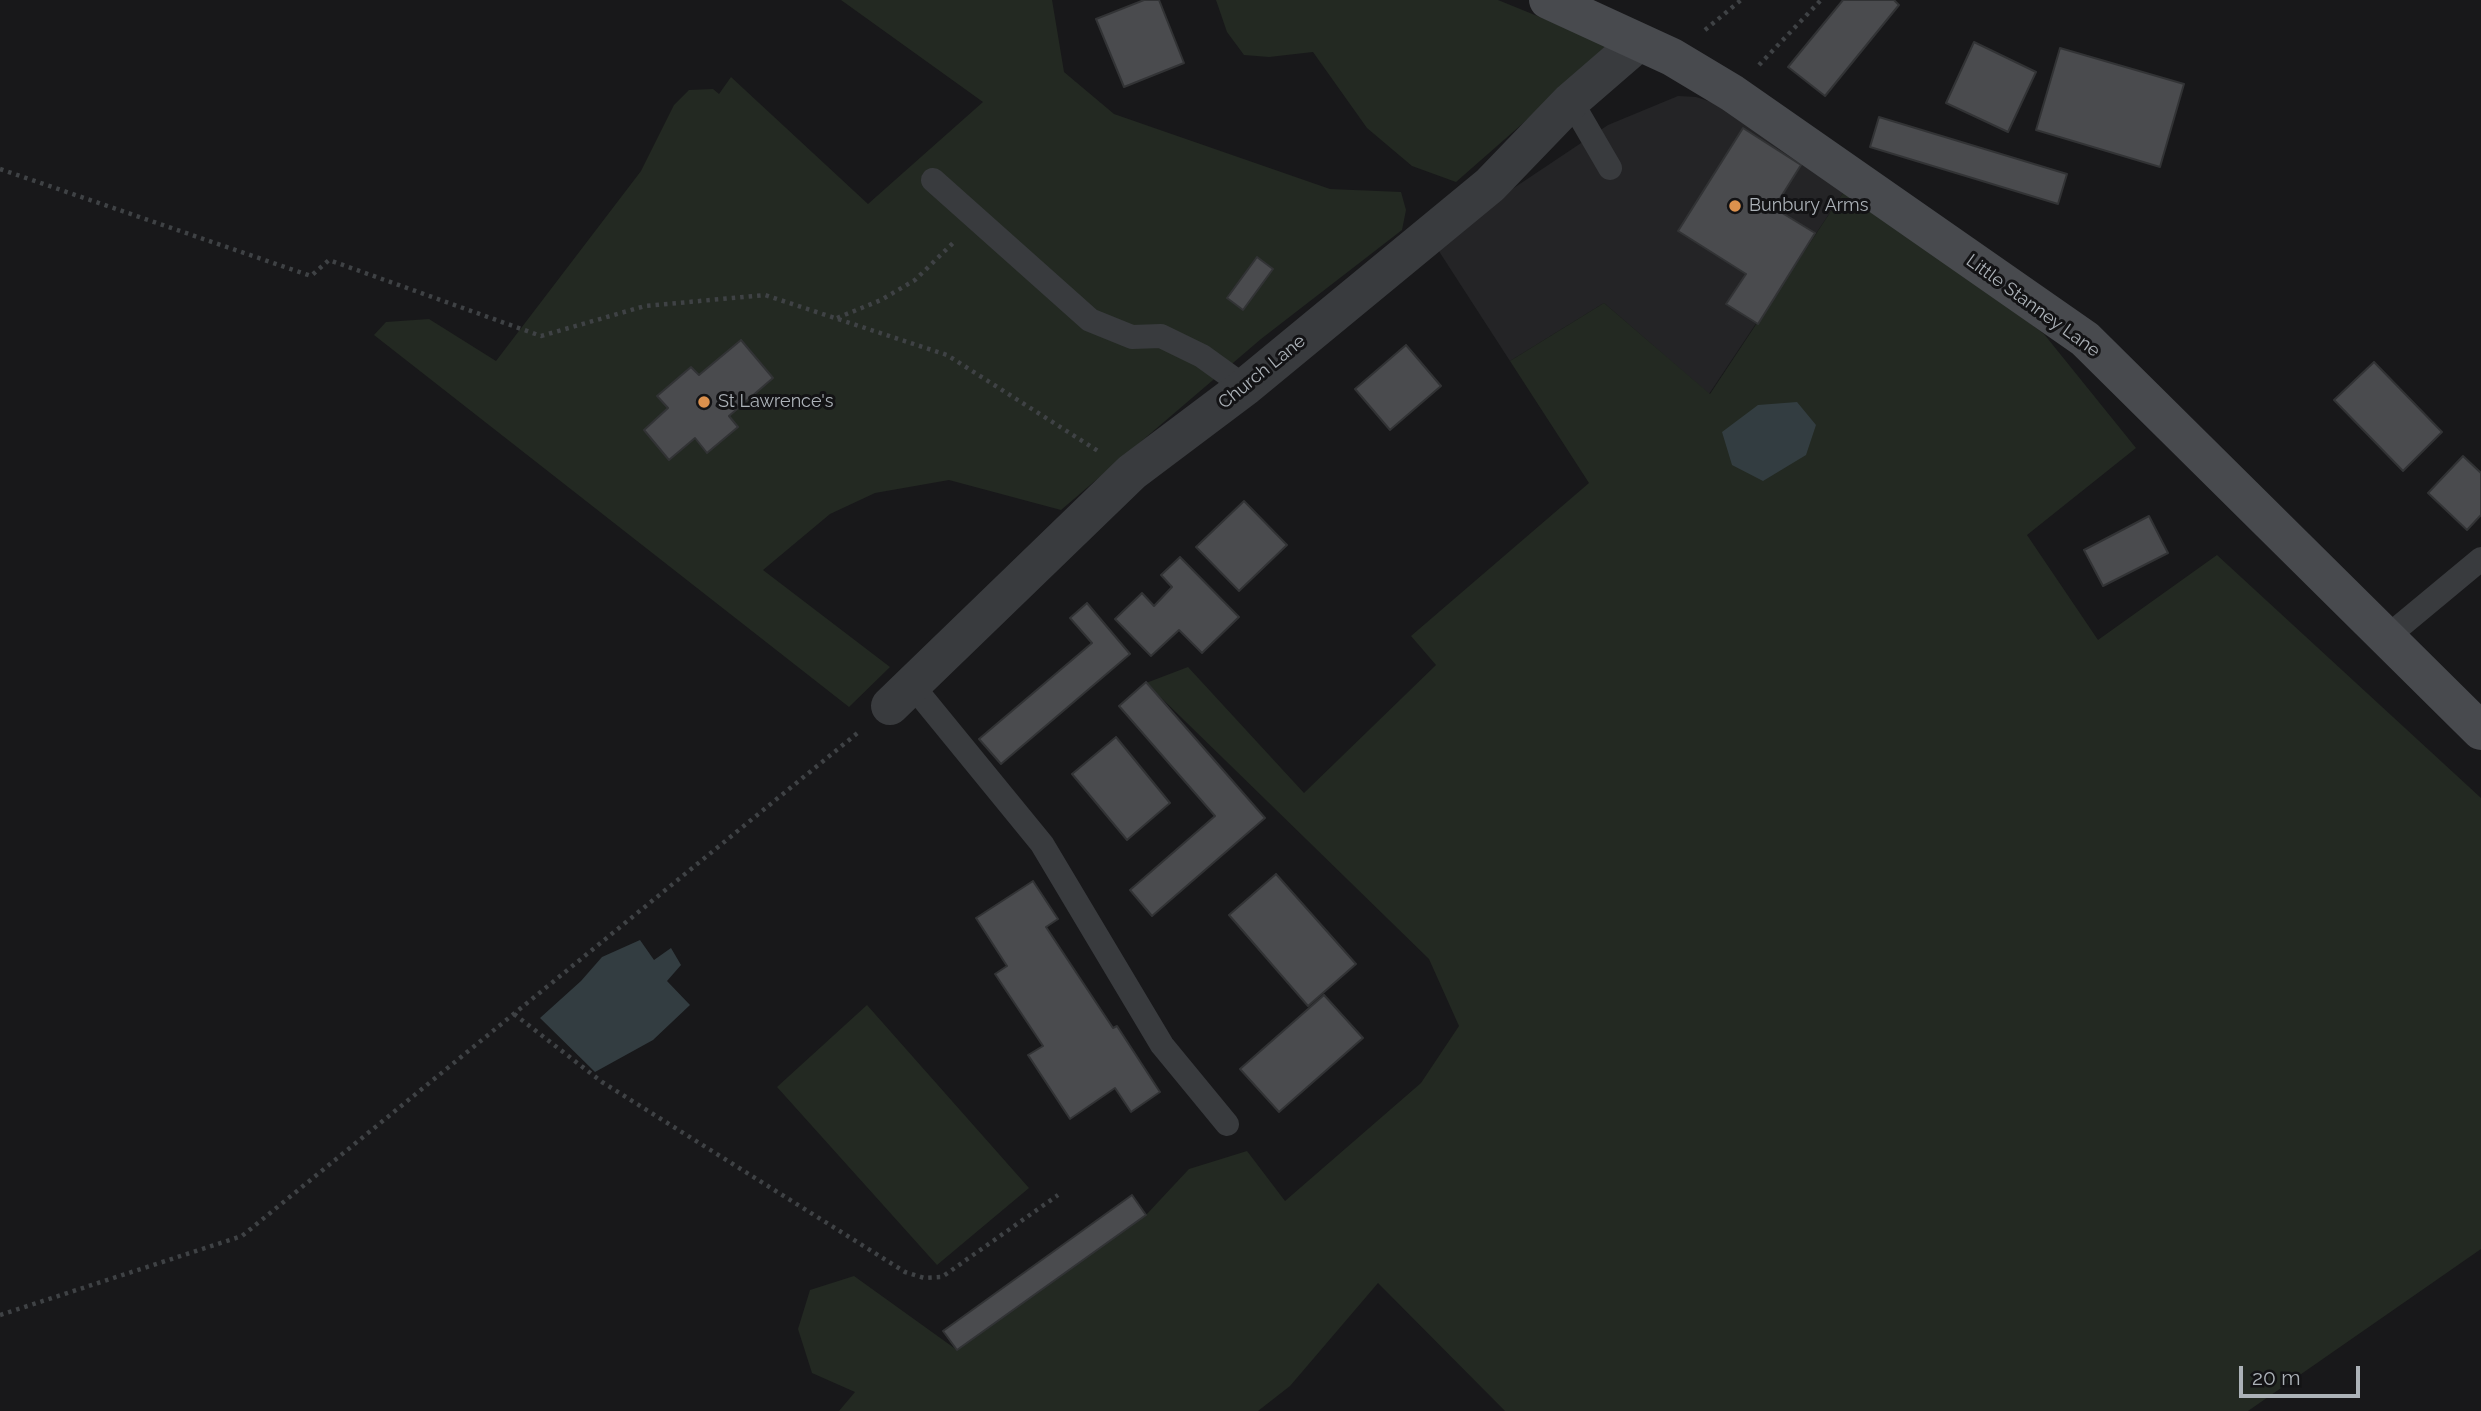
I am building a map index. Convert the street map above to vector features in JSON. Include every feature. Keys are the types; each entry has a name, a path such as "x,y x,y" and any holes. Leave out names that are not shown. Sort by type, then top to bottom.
{"street":[{"name":"Little Stanney Lane","path":"1548,0 1672,57 1732,93 2085,339 2481,731"},
{"name":"Church Lane","path":"901,696 1132,472 1245,387 1490,185 1571,100 1638,43"}],"lane":[{"path":"1571,100 1610,168"},
{"path":"933,180 1090,320 1132,337 1161,336 1202,356 1245,387"},
{"path":"2387,637 2481,559"},
{"path":"901,696 1042,844 1162,1045 1227,1124"}],"path":[{"path":"1732,93 1821,0"},
{"path":"0,169 311,276 328,260 541,336 645,306 765,295 947,355 1132,472"},
{"path":"837,318 881,300 915,280 977,219"},
{"path":"0,1315 242,1236 901,696"},
{"path":"514,1014 602,1082 905,1272 924,1278 942,1277 1058,1195"}],"shaded area":[{"path":"841,0 1052,0 1064,72 1114,114 1330,189 1401,192 1406,210 1402,230 1261,339 1061,510 949,480 875,493 830,514 763,570 890,667 849,707 374,335 386,322 429,319 496,361 641,171 674,105 689,90 713,89 719,94 731,77 868,204 983,102"},
{"path":"1216,0 1498,0 1611,46 1456,182 1412,166 1367,128 1313,52 1269,57 1244,55 1227,32"},
{"path":"1678,96 1696,97 1724,106 1849,184 1709,394 1604,303 1510,361 1433,242 1608,125"},
{"path":"1849,184 2044,334 2136,448 2027,535 2098,640 2217,555 2481,798 2481,1249 2248,1411 1505,1411 1378,1283 1290,1386 1258,1411 839,1411 855,1392 812,1373 798,1329 810,1290 854,1276 957,1350 1146,1215 1189,1169 1247,1151 1285,1201 1421,1083 1459,1026 1429,959 1146,683 1188,667 1304,793 1436,665 1411,636 1589,483 1510,361 1604,303 1710,394"},
{"path":"1797,402 1816,425 1806,455 1763,481 1732,465 1722,432 1758,405"},
{"path":"640,940 654,960 671,948 681,965 667,981 690,1005 653,1040 595,1072 540,1018 581,981 602,957"},
{"path":"867,1005 1029,1188 937,1265 777,1087"}],"building":[{"path":"1144,0 1159,0 1184,63 1124,87 1096,19"},
{"path":"1843,0 1894,0 1899,5 1825,96 1788,67"},
{"path":"1974,42 2036,72 2008,132 1946,103"},
{"path":"2060,48 2184,84 2160,167 2036,130"},
{"path":"1879,117 2067,174 2058,204 1870,147"},
{"path":"1743,128 1801,165 1774,208 1815,233 1758,324 1726,304 1746,274 1678,231"},
{"path":"1257,257 1273,269 1243,310 1227,298"},
{"name":"St Lawrence's","path":"741,340 773,378 729,416 738,427 707,453 695,438 669,460 644,430 668,408 657,396 691,367 699,375"},
{"path":"1406,345 1441,386 1390,430 1355,389"},
{"path":"2374,362 2442,432 2403,471 2334,400"},
{"path":"2463,456 2481,473 2481,515 2467,530 2428,493"},
{"path":"1244,501 1287,545 1239,591 1196,547"},
{"path":"2149,516 2168,553 2103,586 2084,550"},
{"path":"1180,557 1239,617 1202,653 1179,630 1151,656 1115,619 1142,593 1154,606 1172,587 1161,575"},
{"path":"1087,603 1130,654 1001,764 979,739 1092,643 1070,618"},
{"path":"1146,682 1265,818 1152,916 1130,890 1215,816 1119,706"},
{"path":"1116,737 1170,803 1127,840 1072,774"},
{"path":"1276,874 1356,964 1308,1006 1229,915"},
{"path":"1033,881 1058,919 1046,927 1113,1028 1117,1026 1160,1092 1131,1112 1115,1088 1070,1119 1028,1055 1043,1046 995,974 1007,966 976,918"},
{"path":"1324,995 1363,1038 1279,1112 1240,1069"},
{"path":"1132,1195 1146,1215 957,1350 943,1331"}],"place":[{"name":"Bunbury Arms","path":"1735,206"},
{"name":"St Lawrence's","path":"704,402"}]}
